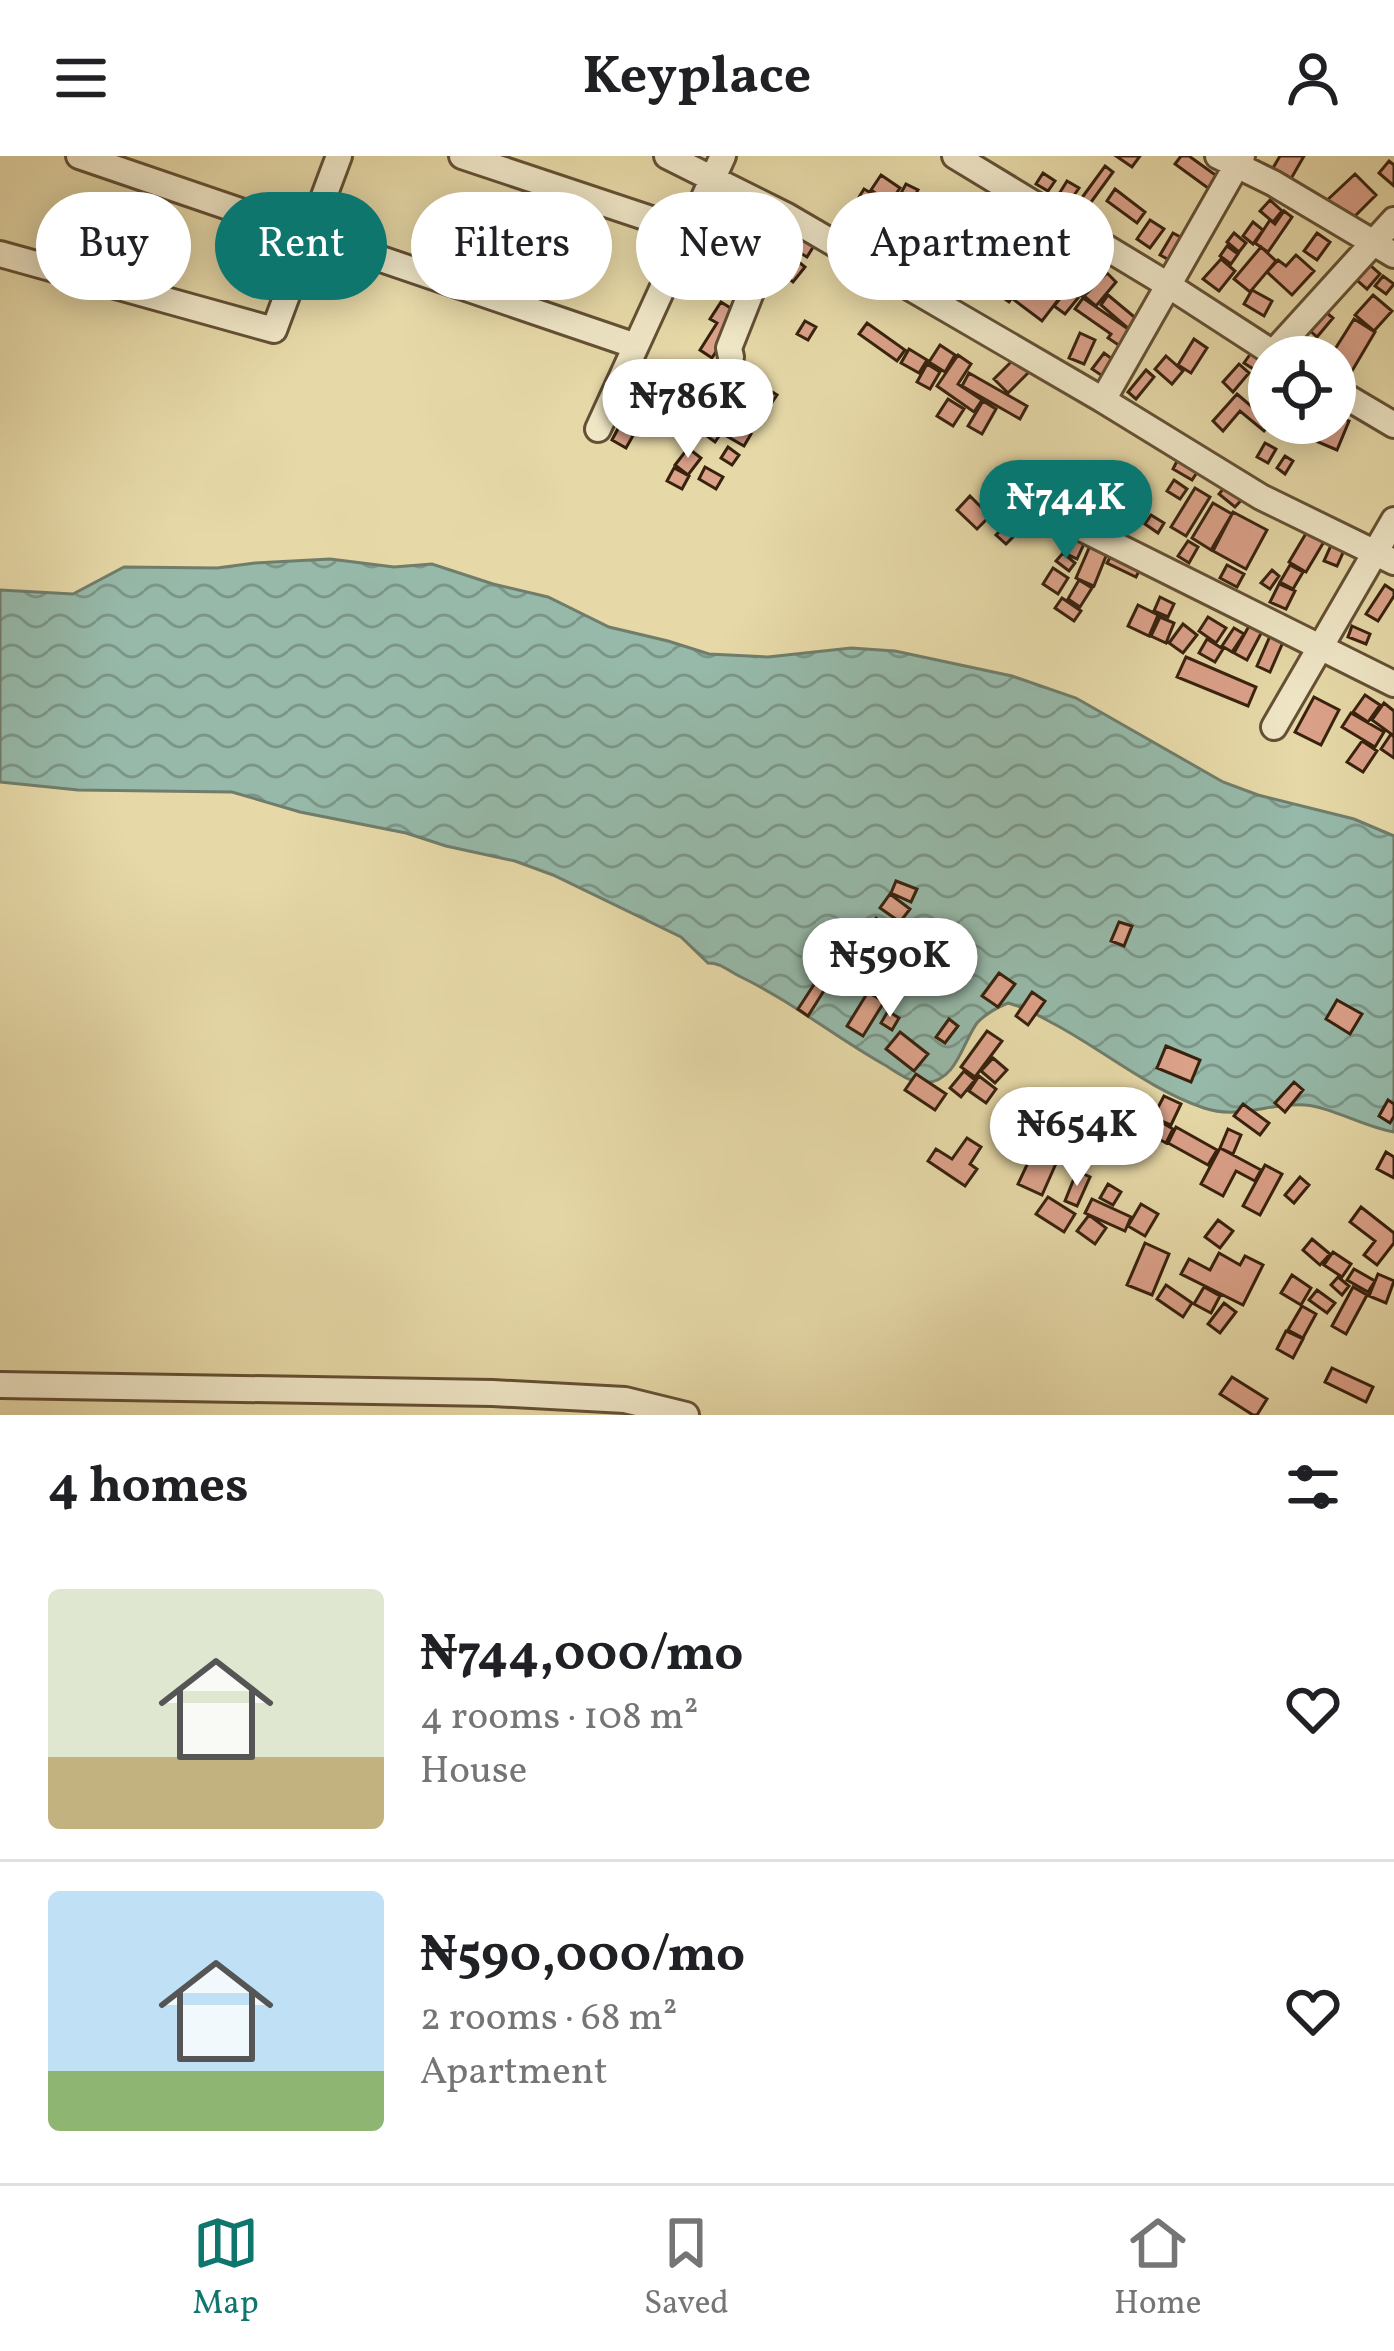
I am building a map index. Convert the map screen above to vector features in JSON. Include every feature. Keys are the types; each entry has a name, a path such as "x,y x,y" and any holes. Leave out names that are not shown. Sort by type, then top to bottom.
{"street":[{"path":"79,156 215,202"},
{"path":"326,192 339,156"},
{"path":"463,156 636,214"},
{"path":"667,156 736,192"},
{"path":"707,192 724,156"},
{"path":"955,156 1248,337"},
{"path":"1103,400 1232,159 1383,248"},
{"path":"1295,336 1383,248 1394,220"},
{"path":"803,225 1261,496 1385,557"},
{"path":"0,254 274,330 285,300"},
{"path":"387,260 636,346"},
{"path":"598,429 657,300"},
{"path":"730,357 729,348 748,300"},
{"path":"1356,402 1394,424"},
{"path":"1274,727 1320,647 1385,557 1394,520"},
{"path":"1083,529 1394,684"},
{"path":"0,1385 493,1404 625,1400 686,1415"}],"water":[{"path":"330,559 394,567 432,564 548,597 609,627 709,654 768,657 851,648 895,651 1012,676 1076,698 1223,782 1354,819 1394,836 1394,1132 1305,1105 1242,1112 1204,1108 1147,1081 1040,1016 1008,1003 977,1023 945,1076 920,1083 759,987 708,963 681,937 515,861 232,792 78,790 0,782 0,590 73,594 124,567 217,568"}],"building":[{"path":"1116,156 1140,156 1132,167"},
{"path":"1181,156 1189,156 1221,179 1212,191 1175,164"},
{"path":"1280,156 1304,156 1288,184 1270,173"},
{"path":"1389,161 1394,165 1394,186 1379,173"},
{"path":"1105,166 1113,172 1098,192 1086,192"},
{"path":"1043,173 1055,181 1048,191 1036,184"},
{"path":"1355,174 1376,195 1344,227 1322,205"},
{"path":"881,175 900,188 897,192 871,190"},
{"path":"1067,181 1079,188 1076,192 1060,192"},
{"path":"1115,189 1145,212 1137,223 1114,206"},
{"path":"1270,200 1282,211 1273,222 1260,211"},
{"path":"1284,211 1292,217 1268,252 1255,243 1270,220 1275,224"},
{"path":"1150,220 1164,229 1150,248 1137,239"},
{"path":"1253,222 1263,230 1253,244 1243,236"},
{"path":"1173,233 1186,240 1173,262 1160,255"},
{"path":"1234,233 1246,243 1239,252 1227,242"},
{"path":"1317,233 1330,242 1317,260 1304,251"},
{"path":"803,236 815,244 807,257 803,255"},
{"path":"1227,246 1238,254 1231,264 1220,256"},
{"path":"1261,247 1276,261 1250,292 1234,279"},
{"path":"1296,255 1314,271 1292,295 1267,272 1278,260 1286,266"},
{"path":"1221,259 1235,271 1219,291 1203,279"},
{"path":"1363,259 1380,274 1367,289 1350,274"},
{"path":"1383,276 1394,284 1386,294 1375,286"},
{"path":"1252,290 1272,301 1264,316 1244,304"},
{"path":"1373,295 1392,311 1374,331 1355,315"},
{"path":"1014,300 1058,300 1042,321"},
{"path":"1059,300 1076,300 1065,314 1054,306"},
{"path":"1086,300 1131,331 1120,346 1075,309"},
{"path":"1114,300 1138,320 1130,330 1101,305"},
{"path":"721,302 740,314 712,358 700,350 717,323 710,319"},
{"path":"1322,309 1333,318 1318,336 1306,327"},
{"path":"1354,319 1375,332 1356,364 1356,336 1343,336"},
{"path":"805,321 816,327 808,340 797,334"},
{"path":"867,323 905,350 897,361 859,334"},
{"path":"1080,333 1095,340 1084,364 1069,358"},
{"path":"1194,339 1207,348 1191,373 1178,365"},
{"path":"940,345 955,355 945,372 929,362"},
{"path":"909,349 927,360 919,373 901,363"},
{"path":"1104,353 1115,361 1104,377 1092,369"},
{"path":"958,355 971,364 958,384 982,400 974,412 937,386"},
{"path":"1166,356 1183,371 1172,384 1155,369"},
{"path":"1016,357 1030,371 1008,393 994,379"},
{"path":"927,364 940,372 930,389 917,382"},
{"path":"1239,364 1248,372 1233,392 1223,382"},
{"path":"1146,370 1154,377 1136,399 1128,392"},
{"path":"969,373 1027,406 1020,419 962,386"},
{"path":"760,384 777,395 764,414 748,403"},
{"path":"1237,394 1248,403 1248,418 1240,411 1223,431 1213,421"},
{"path":"948,399 964,409 953,426 937,416"},
{"path":"983,401 996,409 982,434 968,426"},
{"path":"714,411 729,422 715,442 700,431"},
{"path":"730,421 751,434 744,446 723,434"},
{"path":"621,423 635,432 626,448 612,440"},
{"path":"1264,444 1276,449 1268,463 1257,457"},
{"path":"728,447 739,455 732,465 721,458"},
{"path":"688,448 701,458 688,475 675,465"},
{"path":"1285,456 1293,461 1285,474 1277,468"},
{"path":"1178,459 1198,471 1192,480 1173,469"},
{"path":"705,467 723,477 716,489 699,479"},
{"path":"674,468 689,476 682,489 667,481"},
{"path":"1086,469 1098,480 1085,494 1073,483"},
{"path":"1174,480 1187,489 1180,499 1167,491"},
{"path":"1229,482 1245,496 1235,507 1219,494"},
{"path":"1195,488 1210,497 1186,536 1171,527"},
{"path":"970,496 990,516 977,529 957,510"},
{"path":"1104,501 1122,510 1114,526 1096,518"},
{"path":"1213,503 1232,514 1211,550 1192,538"},
{"path":"1233,512 1267,530 1246,569 1213,551"},
{"path":"1151,515 1164,523 1158,533 1145,524"},
{"path":"1005,526 1015,535 1006,544 996,535"},
{"path":"1074,529 1088,535 1077,559 1063,552"},
{"path":"1308,530 1325,540 1306,572 1289,562"},
{"path":"1093,539 1110,546 1094,586 1076,578"},
{"path":"1188,541 1198,547 1189,563 1178,556"},
{"path":"1333,541 1346,546 1337,566 1324,561"},
{"path":"1113,552 1142,565 1136,577 1107,563"},
{"path":"1063,553 1075,563 1069,571 1056,561"},
{"path":"1227,565 1244,574 1237,587 1220,578"},
{"path":"1290,565 1303,572 1293,589 1280,582"},
{"path":"1053,568 1068,578 1058,594 1043,584"},
{"path":"1272,570 1279,576 1270,589 1261,583"},
{"path":"1079,580 1092,588 1080,607 1068,599"},
{"path":"1279,584 1295,591 1286,609 1270,602"},
{"path":"1385,585 1394,596 1378,621 1366,614"},
{"path":"1160,597 1174,604 1168,617 1154,611"},
{"path":"1062,598 1081,611 1074,621 1055,608"},
{"path":"1138,605 1158,615 1149,636 1128,626"},
{"path":"1160,617 1174,623 1166,643 1151,636"},
{"path":"1208,617 1226,628 1216,643 1199,631"},
{"path":"1254,617 1266,624 1247,660 1234,653"},
{"path":"1183,624 1197,635 1183,653 1169,643"},
{"path":"1352,626 1370,634 1366,644 1348,637"},
{"path":"1274,627 1287,633 1270,672 1257,666"},
{"path":"1234,628 1244,634 1232,652 1222,646"},
{"path":"1207,639 1223,649 1215,662 1199,653"},
{"path":"1186,657 1256,687 1248,706 1177,677"},
{"path":"1365,695 1380,705 1368,722 1353,712"},
{"path":"1314,697 1339,710 1321,745 1295,732"},
{"path":"1384,703 1394,711 1394,736 1372,720"},
{"path":"1351,713 1384,732 1375,747 1342,727"},
{"path":"1391,734 1394,737 1394,758 1381,749"},
{"path":"1362,741 1377,751 1363,772 1347,762"},
{"path":"896,881 917,889 911,902 891,893"},
{"path":"890,894 910,909 900,922 880,908"},
{"path":"876,918 891,926 880,946 865,938"},
{"path":"1119,922 1132,926 1124,946 1111,941"},
{"path":"879,970 895,980 884,998 868,988"},
{"path":"999,973 1015,984 998,1007 982,996"},
{"path":"815,983 825,989 808,1016 798,1009"},
{"path":"868,992 884,1002 863,1036 847,1026"},
{"path":"1032,992 1045,1001 1028,1025 1016,1016"},
{"path":"1337,1000 1362,1014 1350,1034 1326,1019"},
{"path":"888,1011 899,1018 892,1030 881,1023"},
{"path":"949,1019 958,1026 945,1043 936,1037"},
{"path":"987,1031 1002,1041 975,1077 961,1067"},
{"path":"900,1032 928,1054 914,1071 886,1049"},
{"path":"1166,1046 1200,1060 1191,1082 1157,1068"},
{"path":"993,1058 1007,1070 995,1083 981,1071"},
{"path":"964,1071 975,1080 961,1097 950,1088"},
{"path":"916,1074 946,1094 935,1110 905,1090"},
{"path":"979,1076 996,1089 986,1103 969,1091"},
{"path":"1294,1082 1303,1090 1285,1112 1275,1103"},
{"path":"1164,1096 1181,1104 1171,1125 1153,1117"},
{"path":"1388,1100 1394,1104 1390,1123 1379,1116"},
{"path":"1243,1104 1269,1123 1260,1135 1234,1116"},
{"path":"1154,1118 1173,1129 1166,1143 1146,1132"},
{"path":"1176,1127 1217,1150 1208,1165 1168,1143"},
{"path":"1228,1129 1241,1135 1233,1154 1220,1148"},
{"path":"967,1138 981,1147 970,1164 977,1169 965,1186 928,1161 936,1149 952,1159"},
{"path":"1039,1139 1062,1150 1042,1195 1018,1184"},
{"path":"1220,1148 1261,1170 1255,1181 1236,1171 1223,1196 1201,1184"},
{"path":"1386,1152 1394,1157 1394,1178 1377,1169"},
{"path":"1265,1165 1282,1174 1260,1215 1243,1206"},
{"path":"1077,1171 1090,1177 1077,1206 1065,1201"},
{"path":"1300,1177 1309,1185 1294,1203 1285,1195"},
{"path":"1108,1184 1121,1192 1113,1205 1100,1198"},
{"path":"1048,1197 1075,1214 1064,1232 1036,1214"},
{"path":"1092,1199 1131,1217 1125,1231 1085,1213"},
{"path":"1141,1204 1158,1214 1145,1236 1128,1226"},
{"path":"1361,1207 1394,1233 1394,1243 1377,1265 1364,1255 1375,1241 1350,1222"},
{"path":"1089,1215 1106,1228 1095,1244 1077,1231"},
{"path":"1218,1220 1233,1231 1220,1248 1205,1237"},
{"path":"1312,1239 1330,1254 1320,1265 1303,1250"},
{"path":"1145,1243 1169,1254 1152,1295 1127,1285"},
{"path":"1333,1252 1351,1264 1342,1277 1324,1265"},
{"path":"1219,1253 1240,1265 1245,1256 1263,1265 1243,1305 1181,1274 1189,1259 1210,1270"},
{"path":"1354,1269 1375,1281 1368,1292 1347,1280"},
{"path":"1378,1274 1394,1281 1386,1303 1369,1296"},
{"path":"1292,1275 1311,1288 1301,1305 1281,1293"},
{"path":"1338,1277 1349,1286 1342,1295 1331,1285"},
{"path":"1166,1285 1192,1303 1183,1317 1157,1299"},
{"path":"1204,1287 1220,1296 1211,1313 1194,1304"},
{"path":"1353,1287 1367,1295 1346,1334 1332,1326"},
{"path":"1317,1290 1335,1303 1327,1313 1309,1300"},
{"path":"1224,1303 1236,1312 1220,1333 1208,1324"},
{"path":"1302,1306 1316,1314 1303,1338 1288,1330"},
{"path":"1286,1331 1303,1339 1293,1358 1277,1349"},
{"path":"1332,1368 1373,1387 1366,1402 1325,1382"},
{"path":"1232,1377 1267,1399 1257,1415 1220,1394"}]}
